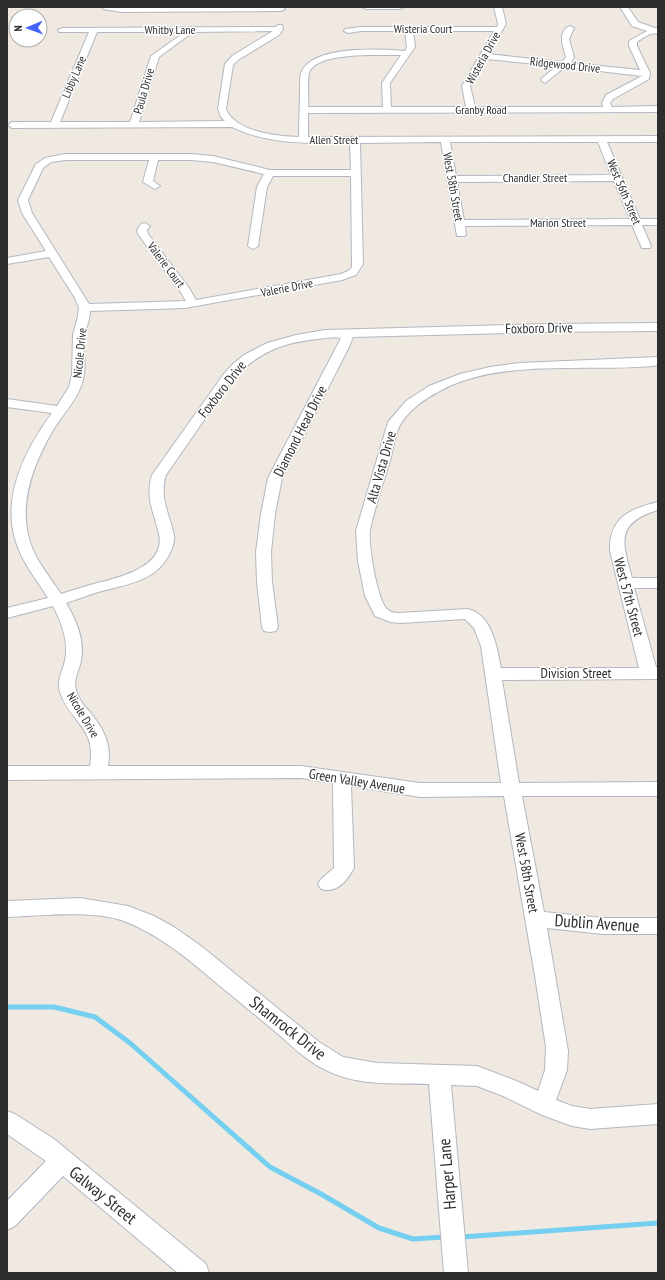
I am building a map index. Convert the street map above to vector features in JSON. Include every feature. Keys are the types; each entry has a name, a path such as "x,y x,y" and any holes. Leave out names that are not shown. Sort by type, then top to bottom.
{"street":[{"path":"106,7 122,10 281,8 279,29 276,33 235,58 229,64 222,109 225,117 234,124"},
{"path":"366,7 400,7"},
{"name":"Wisteria Drive","path":"471,110 466,86 502,23 498,7"},
{"path":"624,7 633,23 640,27 657,31"},
{"path":"545,80 570,59 565,39 570,28"},
{"name":"Whitby Lane","path":"62,30 279,29"},
{"name":"Wisteria Court","path":"348,31 361,29 498,30"},
{"path":"387,110 386,83 411,44 409,29"},
{"name":"Libby Lane","path":"54,125 94,30"},
{"name":"Paula Drive","path":"134,124 153,58 160,51 191,30"},
{"path":"609,109 606,103 609,97 645,78 646,73 633,43 645,34 657,31"},
{"path":"303,140 305,73 306,69 312,63 328,57 348,54 406,53"},
{"name":"Ridgewood Drive","path":"483,56 646,73"},
{"name":"Granby Road","path":"305,110 658,109"},
{"name":"Allen Street","path":"12,125 234,124 267,136 303,140 658,139"},
{"name":"West 56th Street","path":"601,139 646,246"},
{"name":"Valerie Drive","path":"86,308 193,304 350,275 356,271 358,264 355,140"},
{"name":"West 58th Street","path":"445,140 461,234"},
{"name":"Nicole Drive","path":"98,772 100,748 97,736 73,702 66,689 66,683 74,650 71,629 56,600 25,550 20,532 18,516 13,503 44,436 75,388 79,376 79,340 86,308 27,213 23,204 25,194 41,164 48,160 65,157 186,157 213,159 270,173 356,173"},
{"path":"154,157 148,182 155,186"},
{"path":"253,246 262,187 270,173"},
{"name":"Chandler Street","path":"452,179 618,178"},
{"name":"Marion Street","path":"459,223 658,222"},
{"name":"Valerie Court","path":"145,226 142,230 143,234 185,290 193,304"},
{"path":"7,261 51,253"},
{"name":"Foxboro Drive","path":"7,613 132,577 144,572 157,563 164,552 167,543 167,536 155,495 157,480 238,365 255,352 279,343 307,336 546,328 658,327"},
{"name":"Diamond Head Drive","path":"270,627 264,575 264,556 275,478 340,354 347,338 346,334"},
{"name":"Alta Vista Drive","path":"388,616 377,607 371,588 363,555 363,531 391,432 398,417 409,405 445,384 466,376 488,371 543,365 658,361"},
{"path":"7,403 60,410"},
{"name":"West 57th Street","path":"654,673 625,583 617,551 616,540 618,531 624,522 636,513 658,506"},
{"path":"625,583 658,583"},
{"name":"West 58th Street","path":"388,616 401,618 468,614 476,619 481,625 494,674 512,789 552,1012 557,1060 552,1084 543,1104"},
{"name":"Division Street","path":"494,674 654,673"},
{"name":"Green Valley Avenue","path":"7,773 302,772 342,777 404,789 658,789"},
{"path":"328,884 341,874 344,868 342,777"},
{"name":"Shamrock Drive","path":"7,909 56,906 94,908 121,912 147,922 167,933 194,952 311,1049 337,1065 363,1072 439,1076 477,1076 511,1088 572,1116 590,1118 658,1114"},
{"name":"Dublin Avenue","path":"535,920 603,926 658,926"},
{"name":"Harper Lane","path":"439,1076 456,1273"},
{"name":"Galway Street","path":"7,1121 46,1147 196,1273"},
{"path":"7,1218 62,1161"}],"waterway":[{"path":"7,1007 54,1007 95,1017 130,1043 270,1167 321,1194 379,1228 413,1239 445,1237"},
{"path":"462,1237 658,1223"}]}
